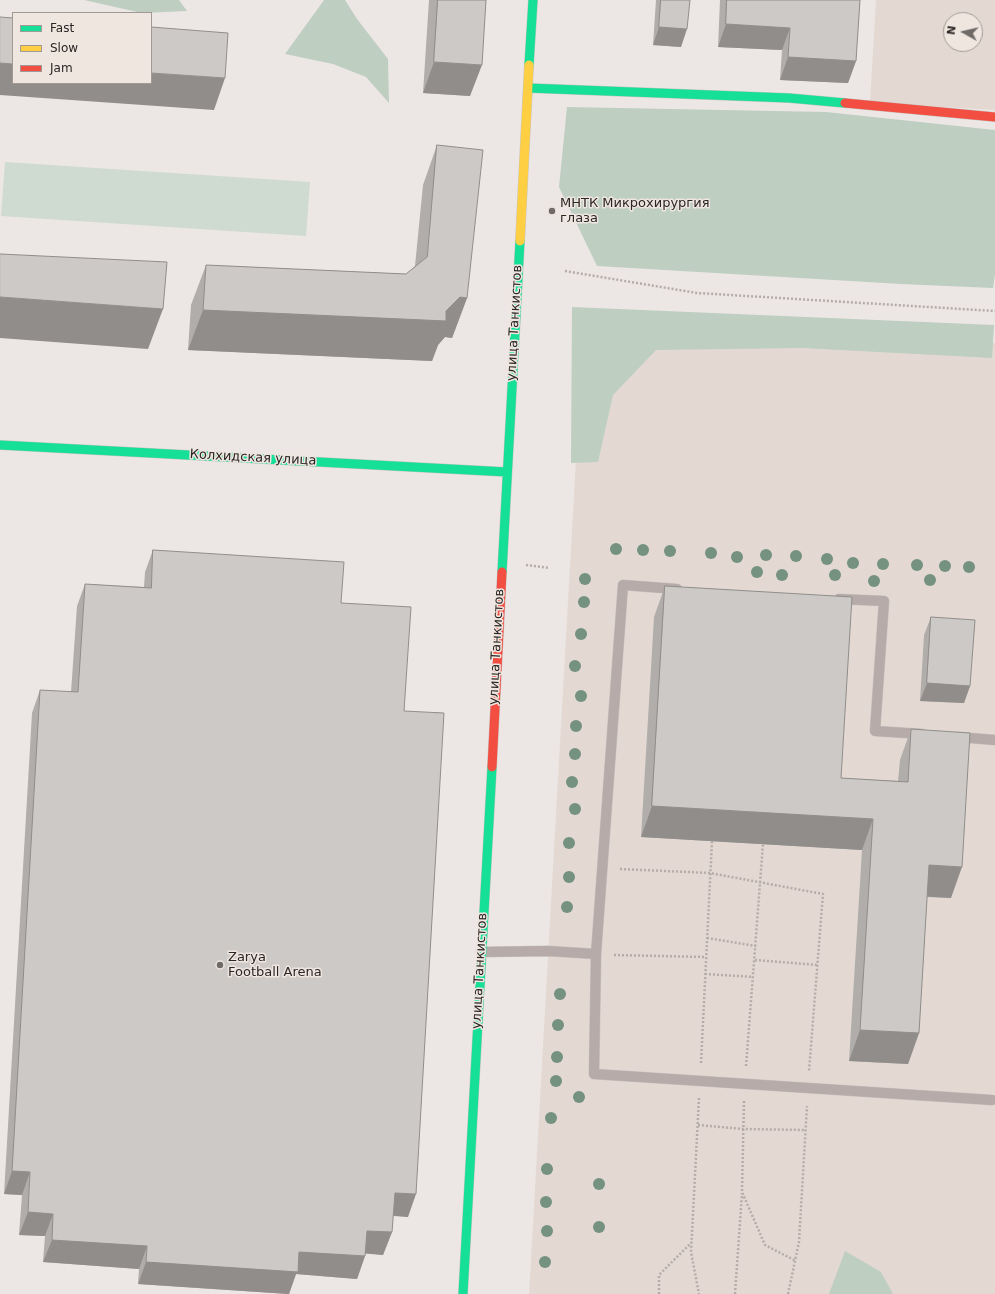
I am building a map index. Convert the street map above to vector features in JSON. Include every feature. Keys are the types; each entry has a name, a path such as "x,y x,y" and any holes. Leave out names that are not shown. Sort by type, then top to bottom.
{"street":[{"name":"улица Танкистов","path":"463,1294 532,0"},
{"path":"528,88 789,98 995,117"},
{"name":"Колхидская улица","path":"0,444 507,472"}],"lane":[{"path":"686,589 623,585 596,954 594,1074 992,1100"},
{"path":"829,598 884,602 875,731 935,735"},
{"path":"950,736 995,740"},
{"path":"481,952 548,951 596,954"}],"path":[{"path":"565,271 697,293 995,311"},
{"path":"522,564 549,568"},
{"path":"710,873 712,841"},
{"path":"735,1294 742,1192 745,1083 763,844"},
{"path":"602,868 710,873 823,894 808,1088 799,1242 788,1294"},
{"path":"707,938 756,946"},
{"path":"596,954 706,957"},
{"path":"755,960 818,965"},
{"path":"705,974 753,978"},
{"path":"698,1125 743,1129 806,1130"},
{"path":"742,1192 765,1245 796,1261"},
{"path":"659,1294 658,1275 692,1242"}],"shaded area":[{"path":"876,0 995,0 995,110 870,103"},
{"path":"5,162 310,182 306,236 1,216"},
{"path":"584,316 995,343 995,1294 529,1294"}],"green space":[{"path":"84,0 179,0 187,11 138,12"},
{"path":"324,0 345,0 357,19 388,59 389,103 366,77 333,64 285,54"},
{"path":"567,107 826,112 995,130 995,274 993,288 597,266 559,187"},
{"path":"572,307 994,325 992,358 802,348 656,350 613,395 598,462 571,463"},
{"path":"845,1251 881,1272 893,1294 829,1294"}],"building":[{"path":"438,0 486,0 482,65 434,62"},
{"path":"661,0 690,0 687,29 659,27"},
{"path":"727,0 860,0 856,61 788,57 790,28 726,24"},
{"path":"0,17 12,18 12,64 0,63"},
{"path":"152,27 228,33 225,78 152,73"},
{"path":"437,145 483,150 467,298 460,297 446,311 446,321 203,310 206,265 406,274 427,257"},
{"path":"0,254 167,262 163,309 0,297"},
{"name":"Zarya Football Arena","path":"153,550 344,562 341,603 411,607 404,711 444,713 416,1194 395,1193 392,1232 367,1231 365,1256 299,1252 298,1272 146,1262 147,1246 52,1240 53,1214 28,1212 30,1172 12,1171 40,690 78,692 85,584 151,588"},
{"path":"665,586 852,597 841,778 908,782 911,729 970,733 962,867 929,865 919,1033 860,1030 873,819 652,806"},
{"path":"931,617 975,620 970,686 927,683"}],"traffic: fast":[{"path":"529,65 533,0"},
{"path":"528,88 789,98 845,103"},
{"path":"502,572 520,241"},
{"path":"0,445 507,472"},
{"path":"463,1294 492,767"}],"traffic: slow":[{"path":"520,241 529,65"}],"traffic: jam":[{"path":"845,103 995,117"},
{"path":"492,767 502,572"}],"place":[{"name":"МНТК Микрохирургия глаза","path":"552,211"},
{"name":"Zarya Football Arena","path":"220,965"}]}
